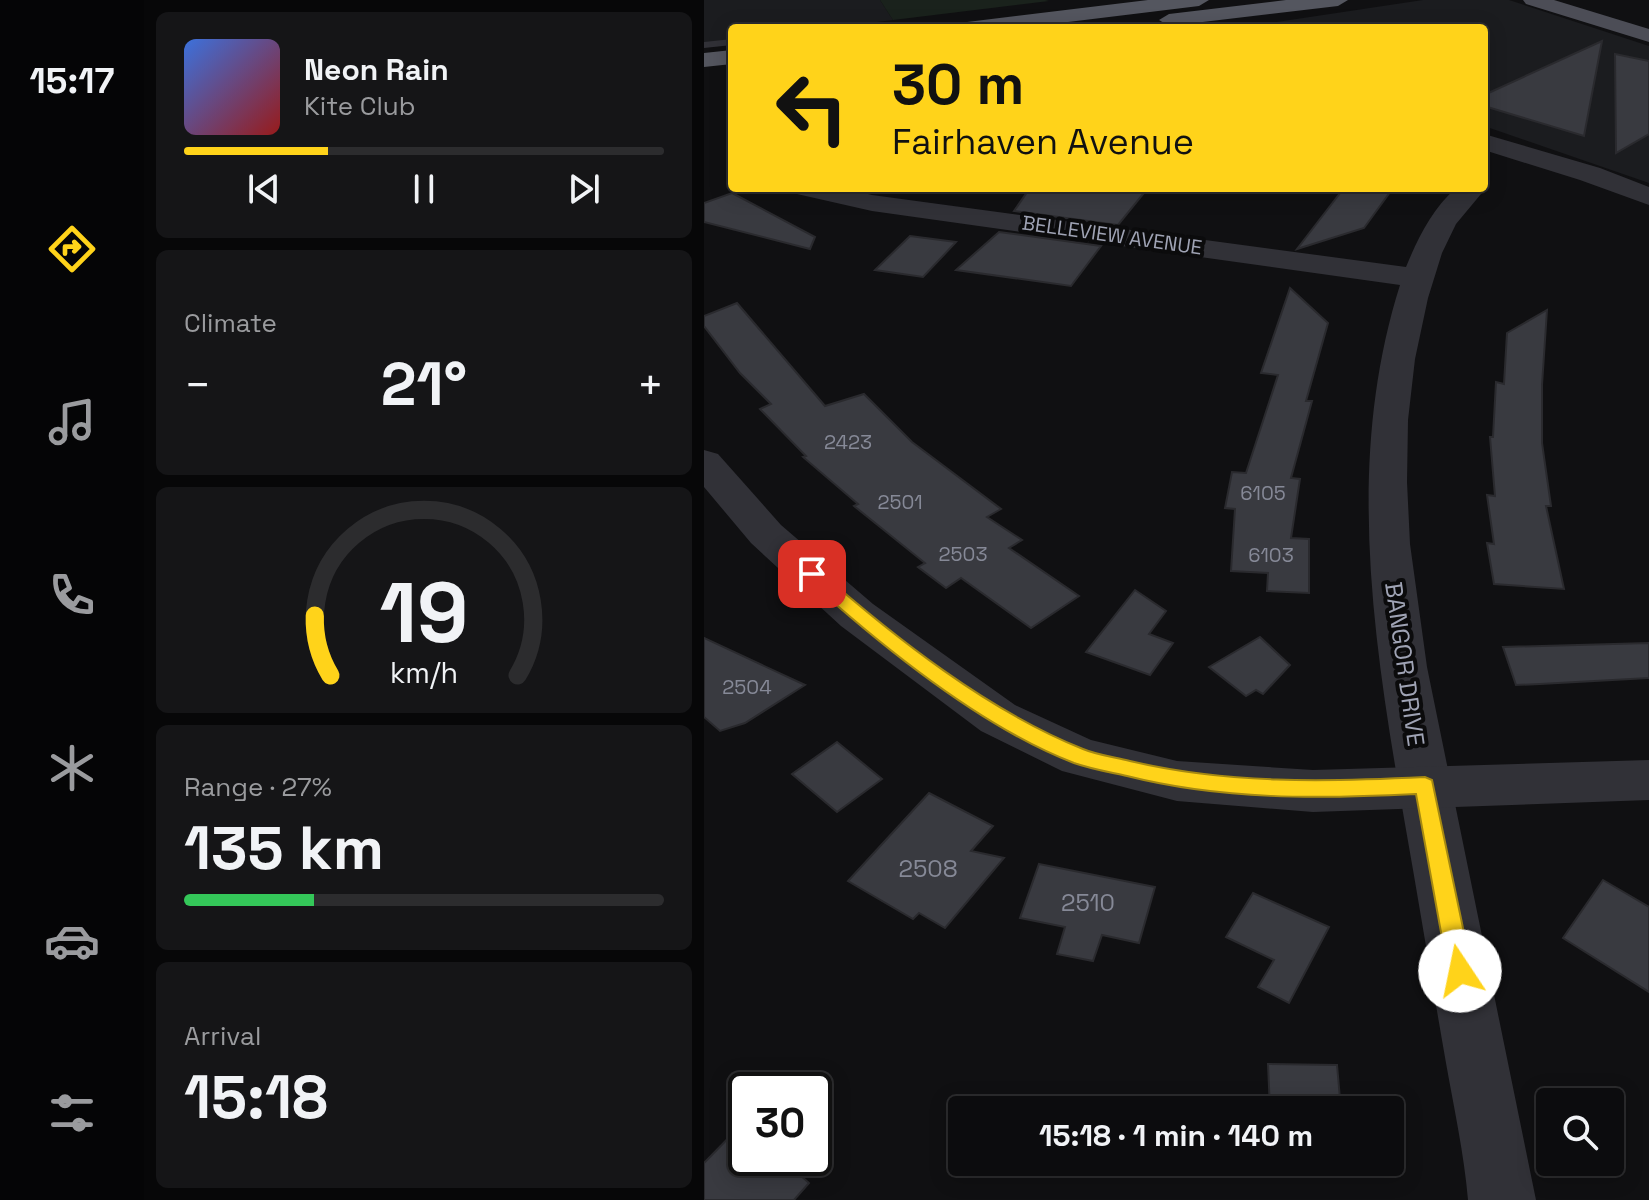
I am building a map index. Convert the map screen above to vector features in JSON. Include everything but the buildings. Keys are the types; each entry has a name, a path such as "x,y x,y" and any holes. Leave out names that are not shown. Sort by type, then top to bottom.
{"highway":[{"path":"1000,24 1199,0"},
{"path":"1140,24 1338,0"},
{"path":"704,60 728,57"},
{"path":"704,79 728,76"}],"main road":[{"path":"1533,0 1649,36"},
{"path":"1575,0 1649,22"}],"street":[{"path":"1488,143 1649,197"},
{"path":"1488,178 1527,154"},
{"name":"BELLEVIEW AVENUE","path":"824,192 872,203 1418,278"},
{"name":"BANGOR DRIVE","path":"1469,192 1443,222 1418,278 1401,337 1389,428 1387,490 1394,611 1502,1200"},
{"path":"704,462 766,534 857,615 998,718 1043,742 1116,767 1190,782 1313,791 1649,780"}],"lane":[{"path":"704,45 728,42"}],"shaded area":[{"path":"704,0 880,0 893,20 861,24 728,24 728,40 704,43"},
{"path":"880,0 1045,0 1049,1 893,20"},
{"path":"1423,0 1509,0 1649,46 1649,183 1488,127 1488,24 1263,24"}],"route":[{"path":"812,574 857,615 998,718 1080,757 1177,781 1217,785 1313,791 1425,786 1460,971"}]}
